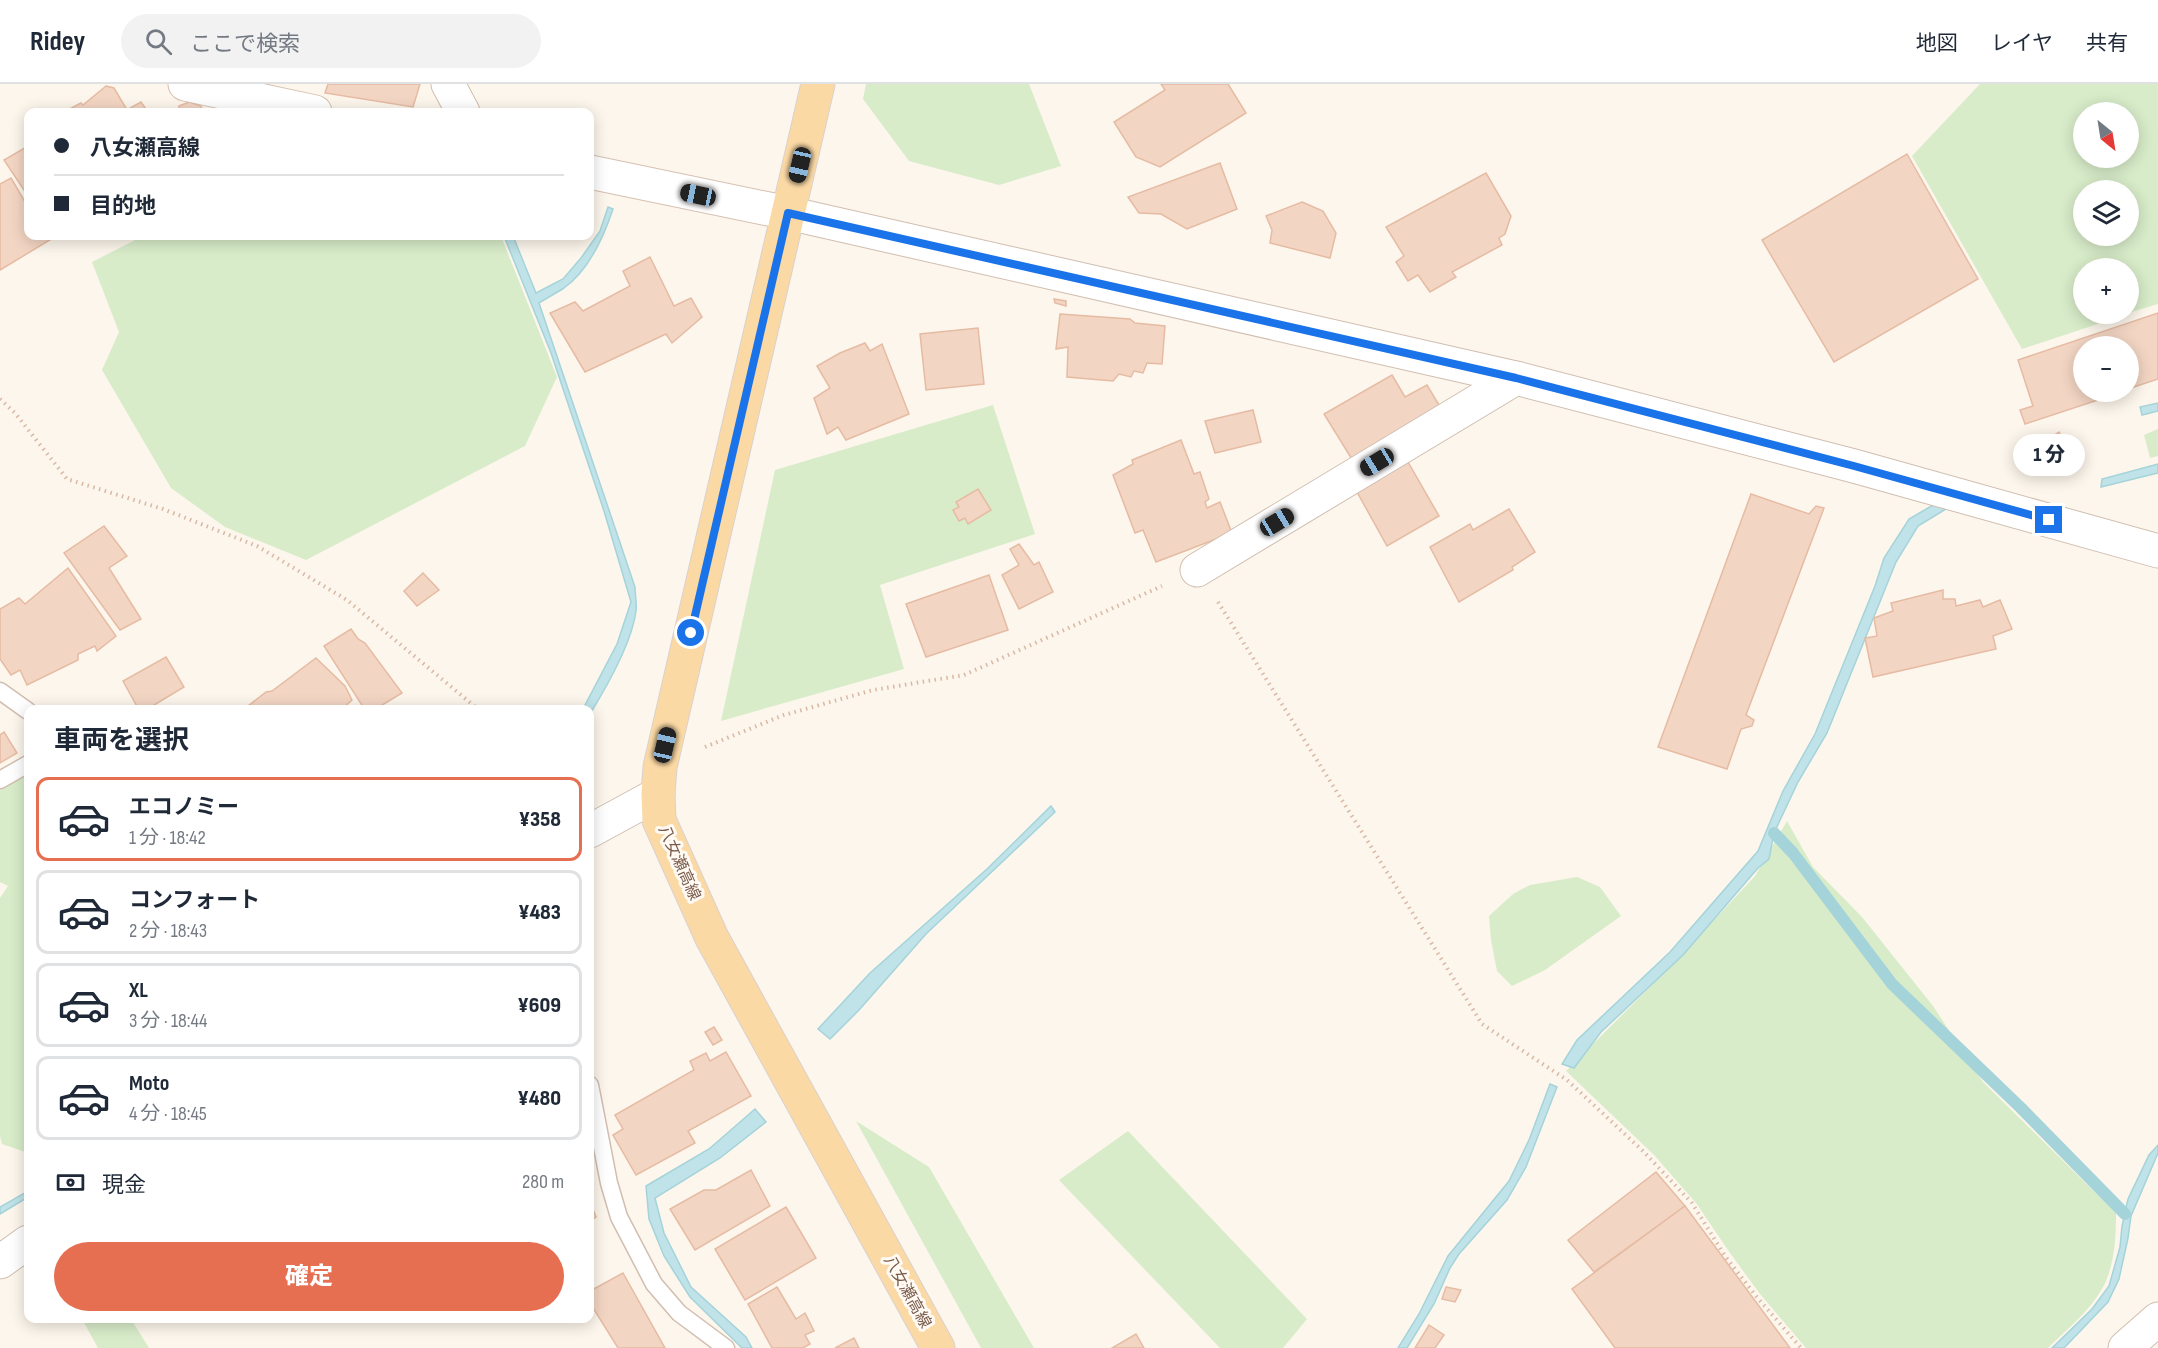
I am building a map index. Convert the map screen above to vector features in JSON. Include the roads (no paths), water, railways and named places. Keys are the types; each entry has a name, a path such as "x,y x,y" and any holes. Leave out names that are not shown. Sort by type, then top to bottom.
{"main road":[{"name":"八女瀬高線","path":"818,84 660,767 659,820 712,938 938,1348"}],"street":[{"path":"185,84 296,108"},
{"path":"448,84 461,108"},
{"path":"594,173 788,213 1516,378 1854,466 2158,551"},
{"path":"1197,570 1516,378"},
{"path":"594,829 658,794"},
{"path":"0,1262 24,1245"},
{"path":"2125,1348 2158,1319"}],"lane":[{"path":"0,691 24,708"},
{"path":"0,780 24,766"},
{"path":"594,1126 597,1156 609,1183 619,1217 654,1284 679,1313 726,1348"}],"water":[{"path":"608,207 613,209 600,241 581,272 564,288 539,303 635,587 634,623 611,678 594,707 594,705 585,705 617,644 631,602 604,511 551,353 506,240 515,240 536,293 563,279 600,231"},
{"path":"2158,403 2158,411 2142,415 2140,407"},
{"path":"2158,464 2158,473 2101,487 2102,479"},
{"path":"1940,501 1946,509 1918,526 1896,562 1827,733 1798,782 1774,833 1769,859 1758,868 1683,955 1601,1032 1574,1068 1562,1064 1577,1040 1670,952 1758,851 1783,791 1815,734 1875,586 1884,558 1909,519"},
{"path":"1051,806 1055,812 926,934 859,1010 830,1039 818,1029 870,973 987,869"},
{"path":"1550,1084 1557,1087 1526,1167 1507,1200 1459,1254 1434,1304 1407,1348 1398,1348 1419,1314 1448,1256 1509,1181 1529,1140"},
{"path":"755,1109 766,1122 720,1158 655,1198 664,1233 691,1287 746,1337 752,1348 742,1348 690,1297 664,1256 649,1219 646,1186 709,1149"},
{"path":"2158,1145 2158,1153 2131,1216 2119,1279 2108,1302 2064,1348 2052,1348 2092,1309 2109,1286 2120,1247 2128,1199 2149,1155"},
{"path":"24,1193 24,1199 0,1214 0,1207"}],"waterway":[{"path":"1774,833 1793,853 1892,984 2021,1108 2125,1214"}]}
